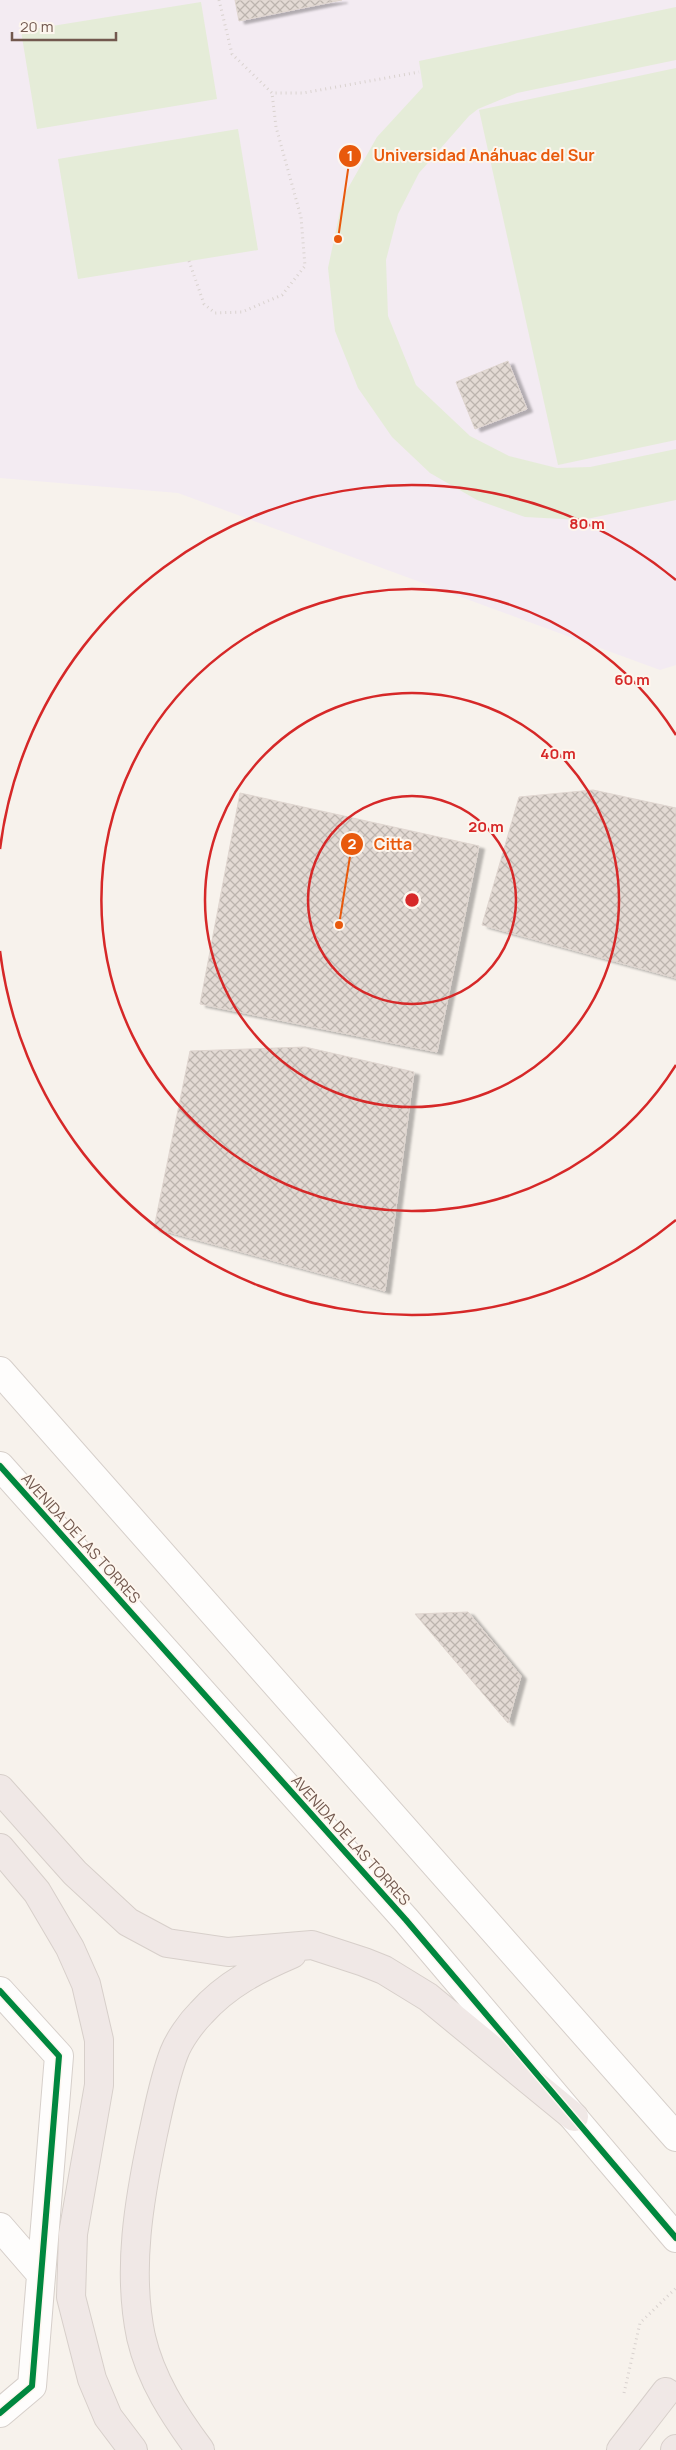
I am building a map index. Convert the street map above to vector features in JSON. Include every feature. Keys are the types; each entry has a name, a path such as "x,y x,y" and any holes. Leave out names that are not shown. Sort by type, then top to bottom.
{"highway":[{"path":"0,1788 75,1873 128,1922 167,1944 228,1952 312,1945 371,1965 428,1997 574,2117"},
{"path":"0,1848 37,1892 70,1948 86,1984 99,2040 99,2084 72,2234 71,2297 92,2379 108,2416 133,2450"},
{"path":"200,2450 171,2410 153,2375 141,2337 135,2298 136,2243 143,2178 162,2094 174,2052 200,2014 227,1987 255,1970 312,1945"},
{"path":"621,2450 666,2392"}],"street":[{"path":"0,1371 676,2137"},
{"name":"AVENIDA DE LAS TORRES","path":"0,1466 406,1920 676,2238"},
{"path":"0,1990 58,2056 32,2386 0,2413"},
{"path":"0,2227 40,2273"}],"path":[{"path":"190,261 204,304 215,313 242,312 282,295 305,266 301,217 276,127 272,93 232,54 220,0"},
{"path":"272,93 303,93 419,72"},
{"path":"623,2394 640,2323 676,2288"}],"shaded area":[{"path":"0,0 676,0 676,665 660,670 178,493 0,478"}],"green space":[{"path":"201,2 217,99 37,129 21,31"},
{"path":"676,7 676,60 517,93 478,109 469,116 419,173 398,214 386,260 388,316 416,385 470,436 509,456 557,468 590,467 676,449 676,500 582,520 525,517 477,500 430,473 392,437 358,388 335,331 328,268 343,197 377,137 423,87 419,61"},
{"path":"676,68 676,440 558,465 479,110"},
{"path":"238,129 258,250 78,279 58,159"}],"building":[{"path":"235,0 342,0 239,21"},
{"path":"508,361 527,409 475,429 456,382"},
{"path":"593,790 676,808 676,978 482,925 519,797"},
{"path":"240,793 479,846 437,1052 200,1004"},
{"path":"305,1047 414,1072 385,1291 154,1228 190,1051"},
{"path":"468,1612 521,1676 508,1723 415,1614"}],"cycle path":[{"path":"0,1466 406,1920 676,2238"},
{"path":"0,1991 59,2056 32,2386 0,2413"}],"place":[{"name":"Universidad Anáhuac del Sur","path":"338,239"},
{"name":"Citta","path":"339,925"}]}
